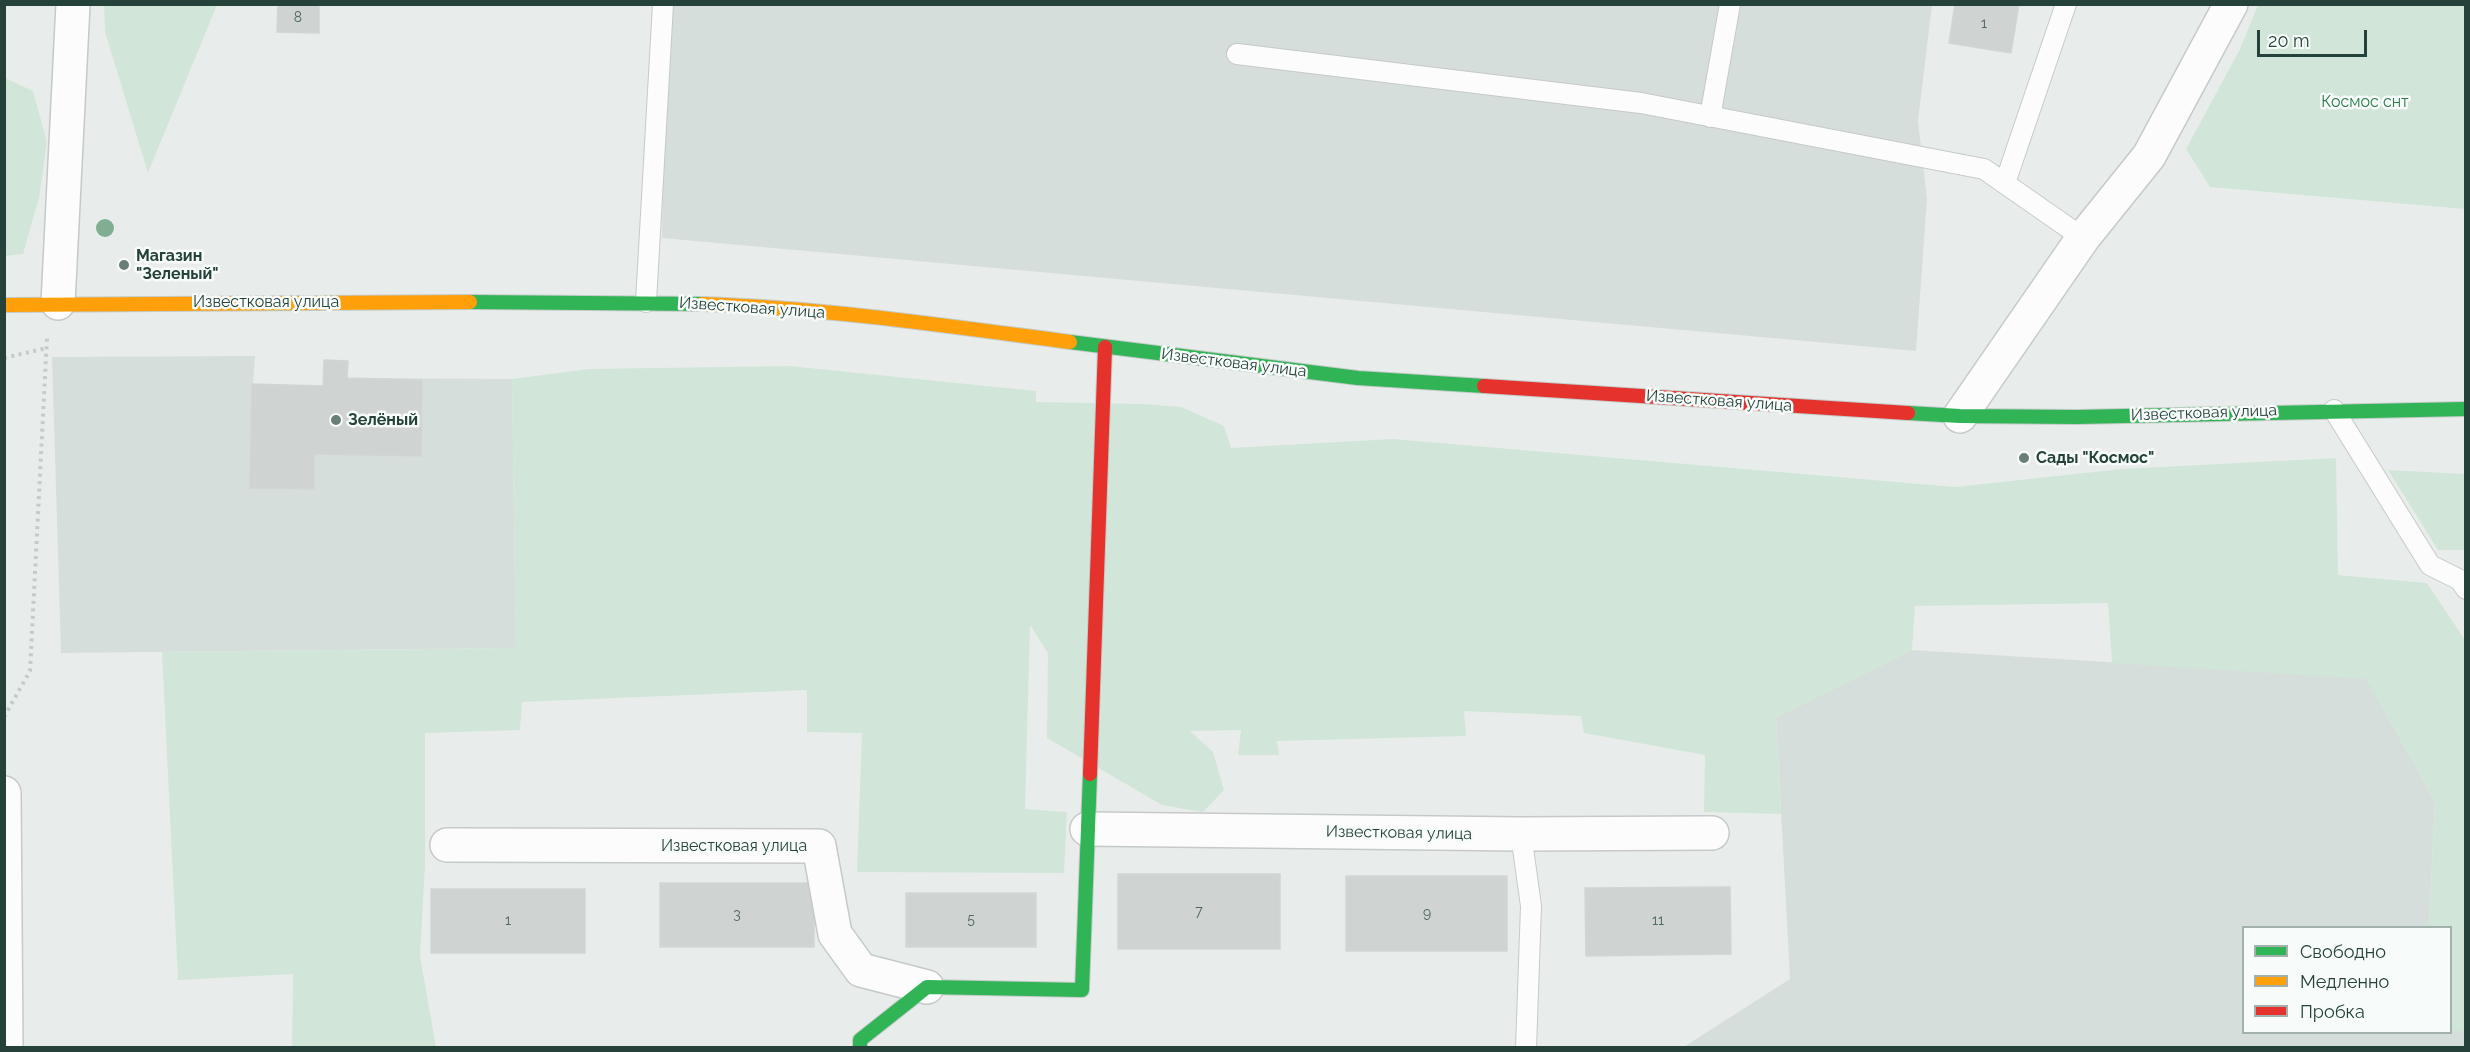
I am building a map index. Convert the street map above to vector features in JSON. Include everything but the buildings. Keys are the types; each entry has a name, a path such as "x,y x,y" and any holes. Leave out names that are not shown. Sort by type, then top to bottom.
{"main road":[{"name":"Известковая улица","path":"4,305 646,302 755,306 915,322 1358,378 1960,416 2076,417 2466,409"},
{"path":"860,1047 861,1040 927,987 1082,990 1105,346"}],"street":[{"path":"58,303 73,4"},
{"path":"1960,416 2084,238 2149,156 2231,4"},
{"path":"4,793 6,1047"},
{"name":"Известковая улица","path":"1087,829 1521,834 1712,833"},
{"name":"Известковая улица","path":"447,845 819,846 835,934 861,970 927,987"}],"lane":[{"path":"646,302 663,4"},
{"path":"1710,117 1730,4"},
{"path":"2005,183 2067,4"},
{"path":"1237,54 1641,104 1984,169 2084,238"},
{"path":"2334,410 2430,565 2460,579 2466,589"},
{"path":"1521,834 1530,906 1526,1047"}],"path":[{"path":"4,717 30,671 47,337"},
{"path":"4,358 47,348"}],"shaded area":[{"path":"666,5 1932,5 1918,121 1927,199 1916,351 662,238"},
{"path":"255,356 253,384 323,386 348,361 348,378 512,379 516,648 61,653 52,357"},
{"path":"1912,650 2366,678 2435,801 2429,926 2242,926 2242,1034 2452,1034 2452,1031 2465,1031 2465,1047 1682,1048 1790,979 1776,717"}],"green space":[{"path":"104,5 217,5 148,173 105,32"},
{"name":"Космос снт","path":"2258,5 2465,5 2465,209 2210,187 2186,149 2240,49"},
{"path":"5,78 33,91 47,142 39,198 23,254 5,256"},
{"path":"789,366 1036,391 1036,402 1181,407 1224,426 1231,448 1393,439 1955,487 2122,469 2336,458 2338,575 2427,583 2465,640 2465,1031 2452,1031 2452,926 2429,926 2435,801 2366,679 2112,663 2108,603 1915,606 1912,650 1776,717 1781,814 1704,812 1705,755 1584,733 1581,716 1464,711 1466,736 1277,741 1279,755 1238,755 1241,730 1190,731 1213,752 1224,790 1203,812 1162,805 1047,738 1048,653 1030,625 1025,809 1067,812 1064,873 857,872 862,733 807,732 807,690 522,702 520,730 425,733 425,866 420,956 436,1047 292,1047 293,974 178,980 162,652 516,648 512,379 589,369"},
{"path":"2388,470 2465,474 2465,550 2438,550"}],"traffic: fast":[{"path":"470,302 702,304"},
{"path":"1070,342 1358,378 1484,386"},
{"path":"1908,413 2076,417 2466,409"},
{"path":"860,1048 860,1040 927,987 1082,990 1090,774"}],"traffic: slow":[{"path":"4,305 470,302"},
{"path":"702,304 794,309 1070,342"}],"traffic: jam":[{"path":"1090,774 1105,347"},
{"path":"1484,386 1908,413"}],"place":[{"name":"Магазин \"Зеленый\"","path":"124,265"},
{"name":"Зелёный","path":"336,420"},
{"name":"Сады \"Космос\"","path":"2024,458"}]}
